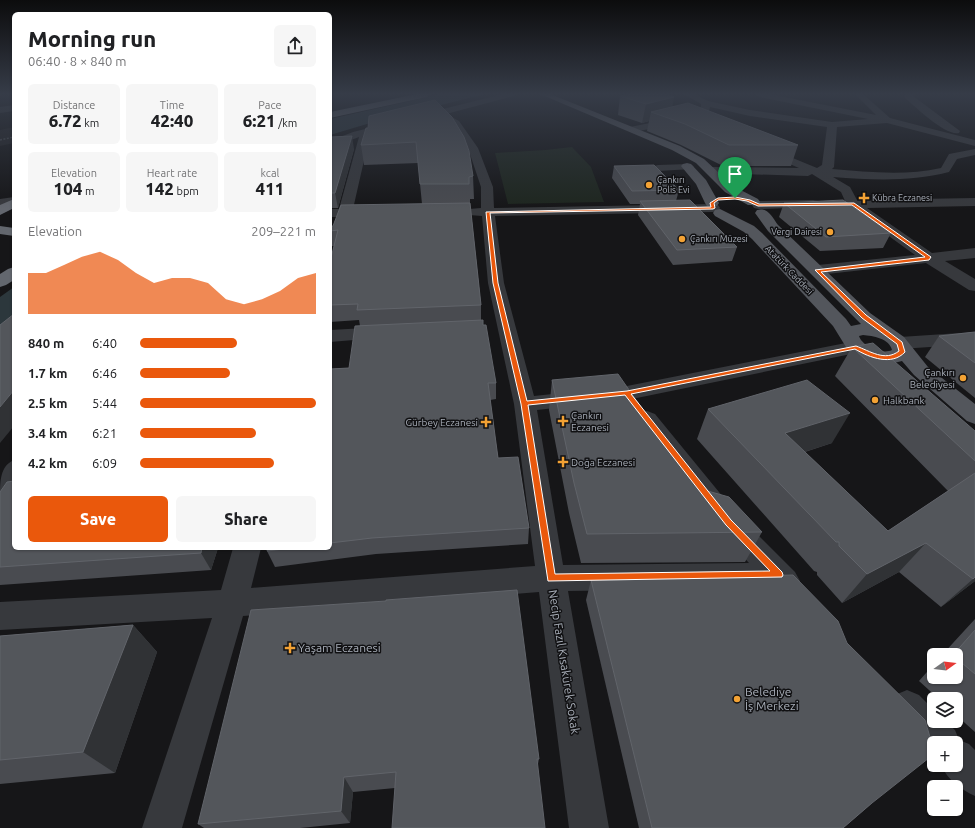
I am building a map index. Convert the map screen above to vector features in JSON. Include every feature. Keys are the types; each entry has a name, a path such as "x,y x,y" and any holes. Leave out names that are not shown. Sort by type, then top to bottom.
{"highway":[{"path":"0,211 12,203"},
{"path":"0,230 12,232"},
{"path":"0,282 12,273"}],"main road":[{"path":"623,133 668,152 688,167 702,183 715,208 732,217 746,218 756,216 758,207 728,198 718,199 715,208"},
{"name":"Atatürk Caddesi","path":"640,133 685,152 695,158 710,170 729,189 758,207 773,228 818,270 864,317 899,343 921,371 975,416"},
{"name":"Atatürk Caddesi","path":"715,208 749,229 757,236 836,318 857,346 896,379"},
{"path":"861,329 878,332 899,343 902,352 896,357 883,358 857,346 850,334 861,329"}],"street":[{"path":"332,144 363,133"},
{"path":"365,133 336,216 384,213"},
{"name":"Necip Fazıl Kısakürek Sokak","path":"463,133 473,148 487,187 476,212 496,283 498,328 525,404 589,828"},
{"path":"817,172 828,167 831,133"},
{"path":"938,133 975,142"},
{"path":"958,133 975,142"},
{"path":"756,146 817,172 846,190 853,204 929,258 975,286"},
{"path":"710,170 817,172 904,176 929,174 945,170 953,156 975,152"},
{"path":"658,168 688,167"},
{"path":"0,203 12,202"},
{"path":"758,207 833,204 975,202"},
{"path":"476,212 715,208"},
{"path":"818,270 975,253"},
{"path":"332,336 399,332"},
{"path":"899,343 975,338"},
{"path":"525,404 627,393 857,346"},
{"path":"627,393 728,522 804,601"},
{"path":"0,488 12,472"},
{"path":"162,828 232,603 246,550"},
{"path":"0,616 232,603 551,578 779,575"},
{"path":"887,686 935,736"},
{"path":"963,764 975,777"}],"shaded area":[{"path":"0,133 12,133 12,143 0,146"},
{"path":"572,147 591,167 604,202 508,204 495,153"},
{"path":"12,288 12,330 0,340 0,297"}],"building":[{"path":"365,133 461,133 469,151 473,176 469,177 469,184 420,184 416,142 361,145"},
{"path":"703,133 766,133 798,145 729,145"},
{"path":"352,136 335,193 332,193 332,137"},
{"path":"654,165 679,190 632,191 614,166"},
{"path":"690,200 737,247 677,250 640,201"},
{"path":"843,200 891,233 826,237 784,203"},
{"path":"470,203 481,305 357,310 358,304 332,305 332,254 338,230 332,231 332,226 341,205"},
{"path":"12,316 12,392 0,407 0,325"},
{"path":"483,320 483,325 486,325 496,383 488,383 498,458 518,457 529,528 372,538 332,543 332,369 349,368 355,326"},
{"path":"975,332 975,363 939,336"},
{"path":"873,343 975,431 975,461 852,347"},
{"path":"618,374 697,488 729,497 762,532 587,534 574,483 552,380"},
{"path":"807,380 850,413 785,433 888,531 975,473 975,577 973,579 926,543 867,574 839,546 839,542 836,542 708,409"},
{"path":"12,481 12,550 202,550 201,553 0,567 0,492 7,482"},
{"name":"Belediye İş Merkezi","path":"793,575 838,621 847,643 925,720 930,736 927,736 927,760 843,828 652,828 591,580"},
{"path":"517,590 539,759 537,759 545,828 392,828 396,772 344,777 341,811 198,824 251,610"},
{"path":"133,625 83,752 0,760 0,636"},
{"path":"975,630 975,674 963,664 963,648 959,648"}],"railway":[{"path":"0,140 12,137"}],"place":[{"name":"Çankırı Polis Evi","path":"649,185"},
{"name":"Kübra Eczanesi","path":"864,198"},
{"name":"Vergi Dairesi","path":"830,232"},
{"name":"Çankırı Müzesi","path":"682,239"},
{"name":"Çankırı Belediyesi","path":"963,378"},
{"name":"Halkbank","path":"875,400"},
{"name":"Çankırı Eczanesi","path":"563,421"},
{"name":"Gürbey Eczanesi","path":"486,422"},
{"name":"Doğa Eczanesi","path":"563,462"},
{"name":"Yaşam Eczanesi","path":"290,648"},
{"name":"Belediye İş Merkezi","path":"737,699"}],"route":[{"path":"735,198 718,199 712,203 711,205 713,208 488,212 496,283 525,404 627,393 728,522 779,575 551,578 525,404 576,398 627,393 856,347 867,354 883,358 896,357 902,352 900,343 864,317 818,270 929,258 853,204 758,205 748,200 735,198"}]}
